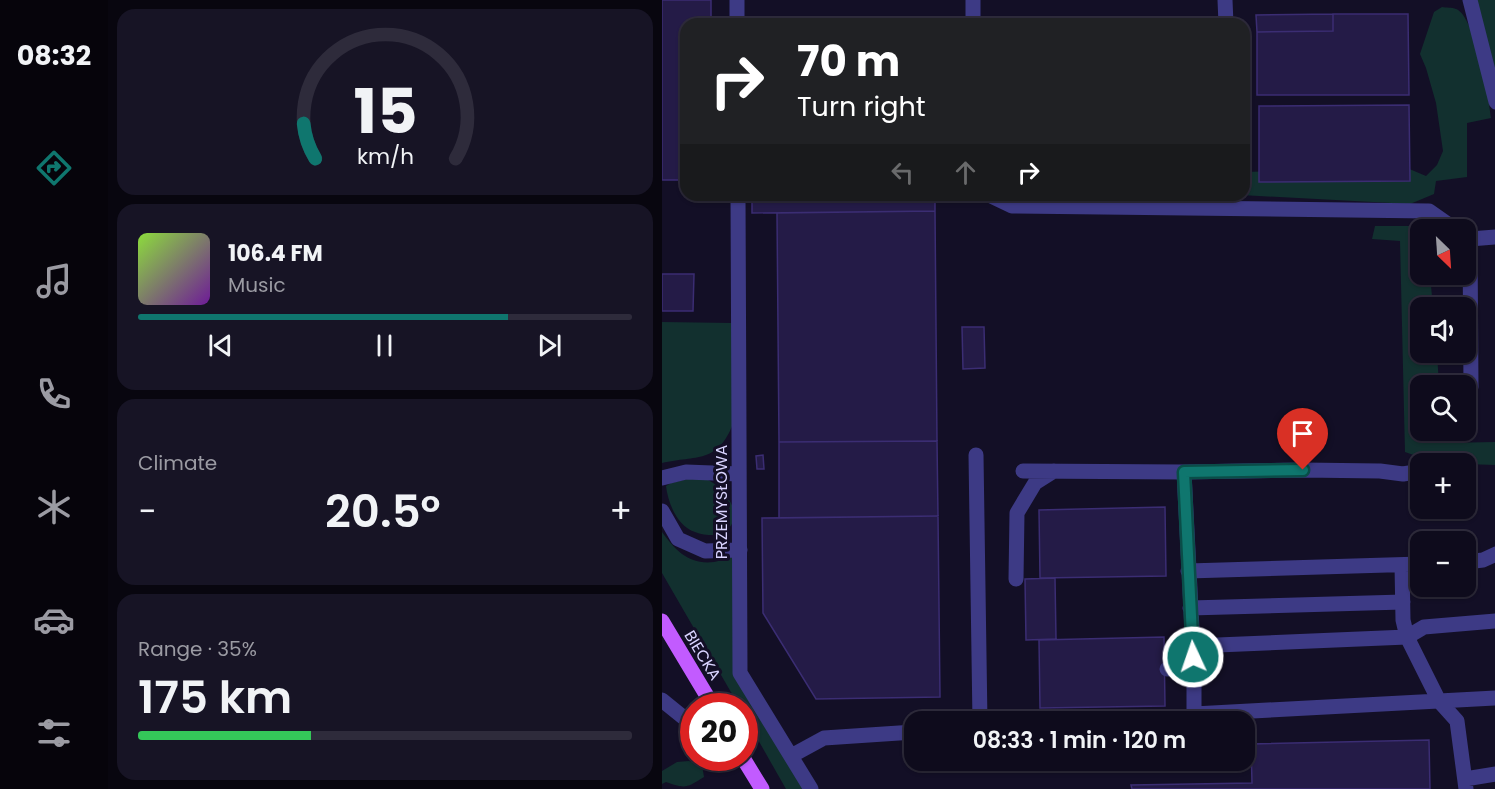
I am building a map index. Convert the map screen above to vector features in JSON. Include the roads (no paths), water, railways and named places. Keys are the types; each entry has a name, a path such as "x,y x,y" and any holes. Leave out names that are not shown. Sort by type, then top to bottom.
{"main road":[{"name":"BIECKA","path":"662,621 705,693"},
{"path":"751,771 762,789"}],"street":[{"path":"737,0 737,18"},
{"path":"973,0 973,18"},
{"path":"1225,0 1226,18"},
{"path":"1470,0 1496,102"},
{"name":"PRZEMYSŁOWA","path":"738,201 740,673 811,789"},
{"path":"1002,201 1012,206 1429,211 1440,219"},
{"path":"1476,237 1496,237"},
{"path":"1469,285 1471,375"},
{"path":"976,455 980,711"},
{"path":"1023,471 1303,470 1410,473"},
{"path":"662,478 686,471 739,474"},
{"path":"1016,579 1018,513 1036,483 1054,471"},
{"path":"1184,472 1194,711"},
{"path":"662,511 678,539 705,551 740,550"},
{"path":"1476,561 1496,554"},
{"path":"1402,565 1403,620 1407,637 1439,701 1457,721 1465,784 1496,774"},
{"path":"1188,571 1410,565"},
{"path":"1190,608 1403,602"},
{"path":"1193,646 1407,637 1424,627 1496,621"},
{"path":"1167,669 1194,668"},
{"path":"1251,711 1496,699"},
{"path":"662,700 680,715"},
{"path":"791,756 824,738 904,733"}]}
